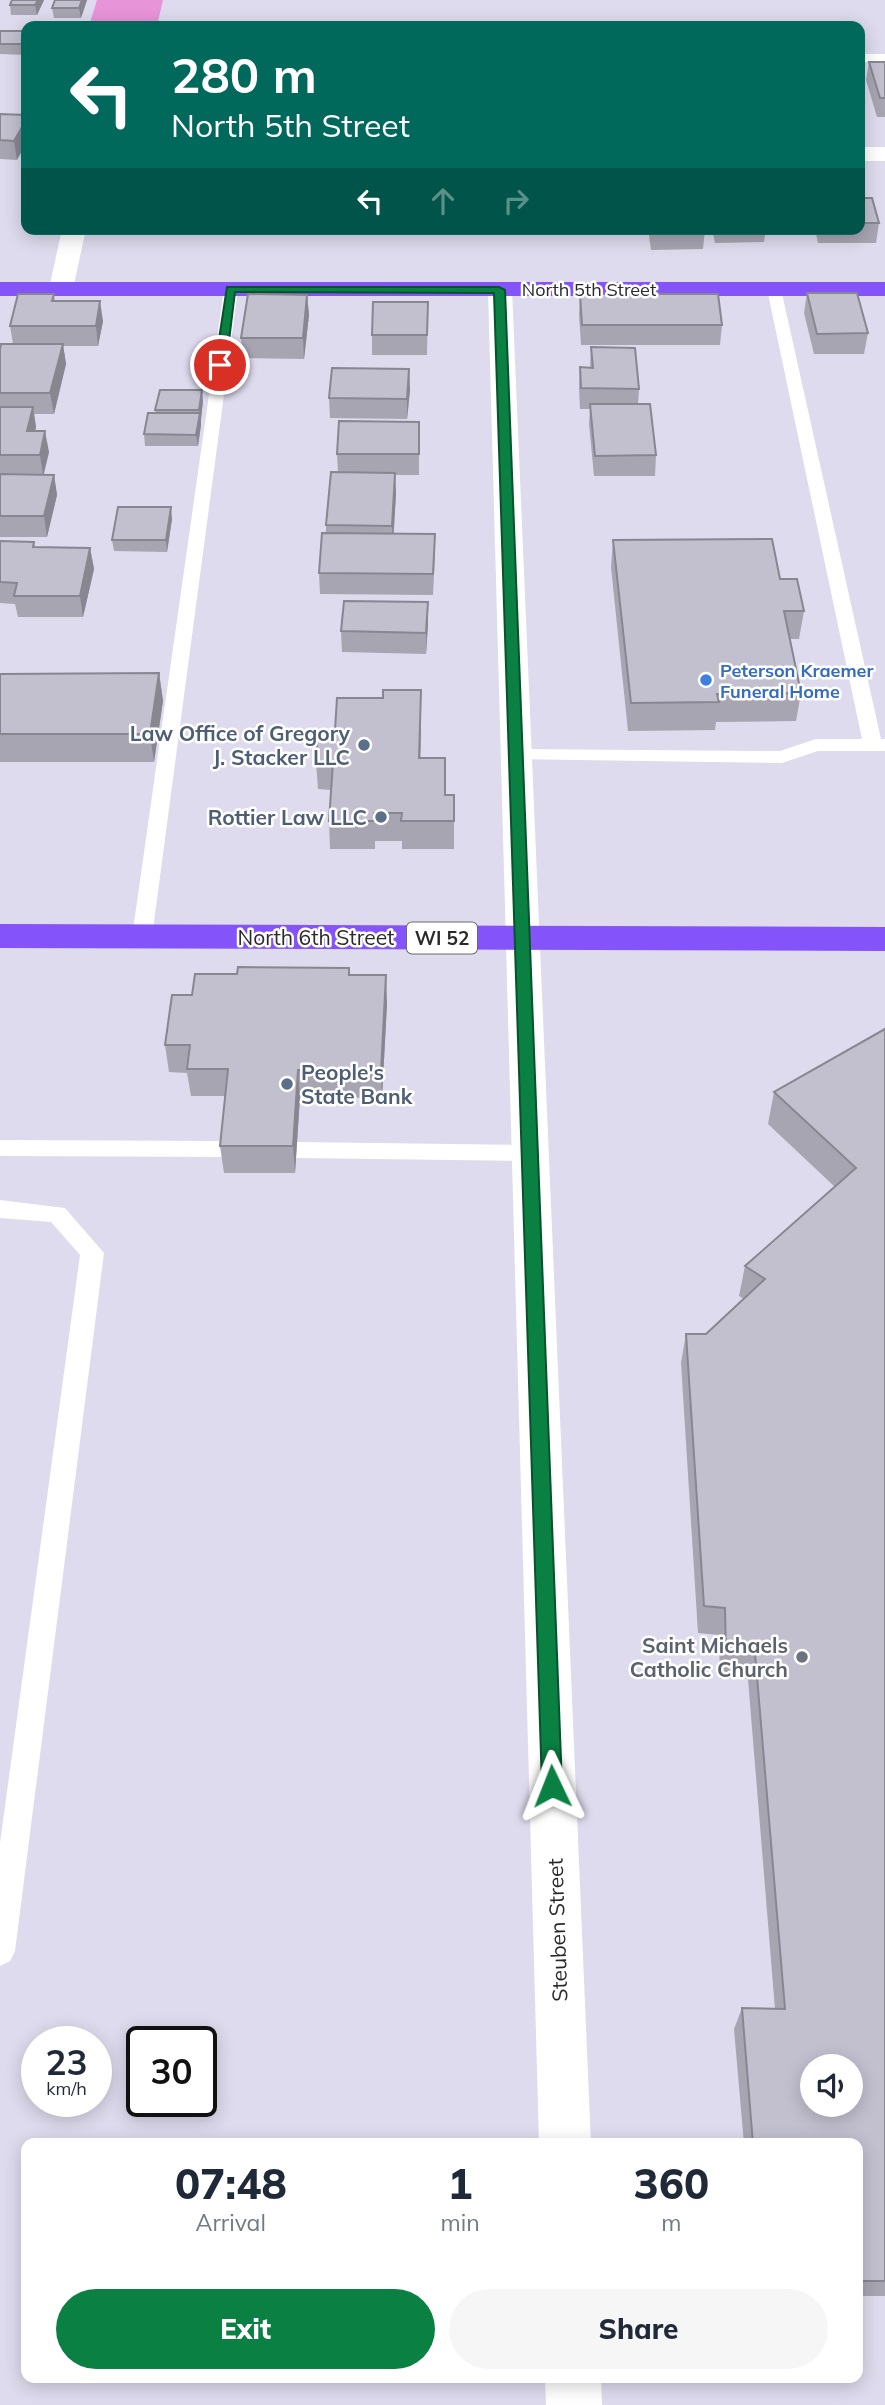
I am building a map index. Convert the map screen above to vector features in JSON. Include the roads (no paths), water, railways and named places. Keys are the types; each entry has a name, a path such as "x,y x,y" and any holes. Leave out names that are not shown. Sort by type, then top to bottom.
{"main road":[{"name":"North 5th Street","path":"0,289 885,289"},
{"name":"North 6th Street","path":"0,936 885,939"}],"street":[{"path":"865,154 885,154"},
{"path":"61,289 73,235"},
{"name":"Steuben Street","path":"499,290 565,2138"},
{"path":"573,2383 574,2405"}],"lane":[{"path":"865,58 885,58"},
{"path":"142,937 231,289"},
{"path":"516,755 782,757 817,745 879,745 775,289"},
{"path":"0,1148 226,1149"},
{"path":"296,1150 530,1153"},
{"path":"0,1209 57,1214 92,1254 0,1951"}],"place":[{"name":"Peterson Kraemer Funeral Home","path":"706,680"},
{"name":"Law Office of Gregory J. Stacker LLC","path":"364,745"},
{"name":"Rottier Law LLC","path":"381,817"},
{"name":"People's State Bank","path":"287,1084"},
{"name":"Saint Michaels Catholic Church","path":"802,1657"}]}
